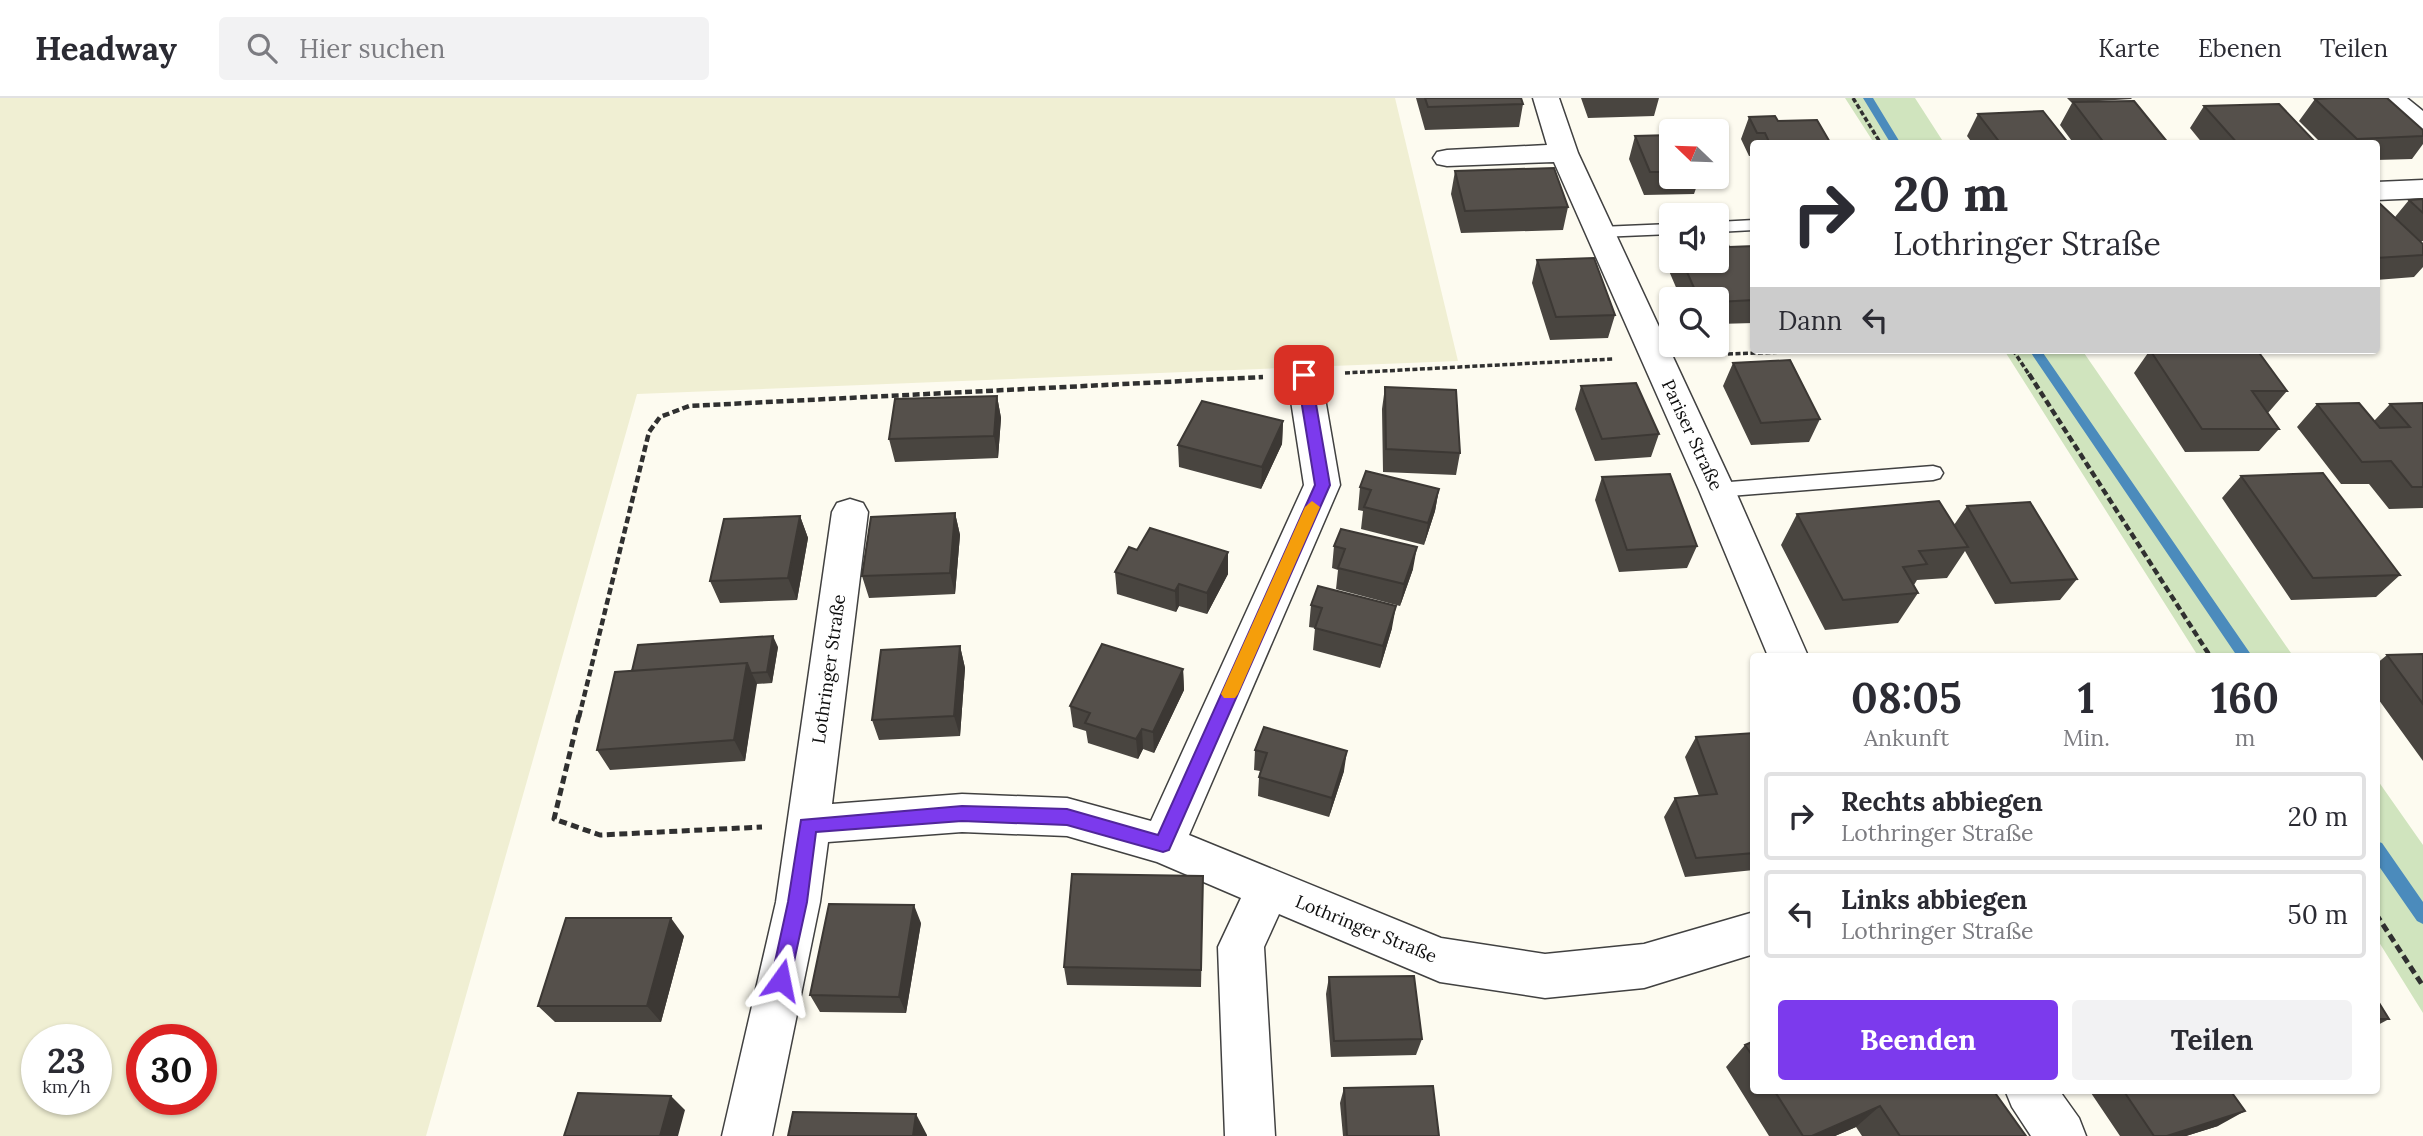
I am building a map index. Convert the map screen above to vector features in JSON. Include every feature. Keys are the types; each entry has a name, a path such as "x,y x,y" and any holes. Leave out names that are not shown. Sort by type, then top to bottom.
{"street":[{"name":"Pariser Straße","path":"1546,98 1564,153 1717,490 1787,653"},
{"path":"2391,98 2423,125"},
{"path":"1447,158 1564,153"},
{"path":"2380,191 2423,190"},
{"path":"1163,844 1322,485 1304,375"},
{"name":"Lothringer Straße","path":"747,1136 798,902 850,512"},
{"name":"Lothringer Straße","path":"808,825 962,813 1067,817 1163,844 1440,960 1545,976 1644,966 1750,934"},
{"path":"1250,1136 1241,947 1268,889"},
{"path":"2032,1094 2061,1136"}],"lane":[{"path":"1729,226 1750,225"},
{"path":"1600,232 1659,230"},
{"path":"1717,490 1933,473"}],"path":[{"path":"1853,98 1879,140"},
{"path":"808,825 600,835 554,819 649,432 660,417 689,406 1750,353"},
{"path":"2016,354 2208,653"},
{"path":"2380,920 2423,986"}],"green space":[{"path":"0,98 1395,98 1458,361 637,394 426,1136 0,1136"},
{"path":"1845,98 1915,98 1942,140 1872,140"},
{"path":"2007,354 2085,354 2291,653 2196,653"},
{"path":"2380,784 2423,845 2423,1013 2380,944"}],"building":[{"path":"1425,98 1521,98 1523,104 1428,107"},
{"path":"2387,98 2423,130 2423,136 2357,139 2315,99"},
{"path":"2134,101 2166,140 2102,140 2073,102"},
{"path":"2279,104 2313,140 2234,140 2204,106"},
{"path":"2043,111 2066,140 1998,140 1978,114"},
{"path":"1775,116 1778,121 1817,120 1829,140 1768,140 1765,133 1757,133 1749,117"},
{"path":"1659,135 1659,172 1650,172 1635,136"},
{"path":"1554,168 1568,207 1465,211 1455,171"},
{"path":"2423,199 2423,213 2409,200"},
{"path":"2380,204 2423,244 2423,255 2380,258"},
{"path":"1750,246 1750,300 1729,301 1729,287 1694,287 1687,273 1729,273 1729,247"},
{"path":"1594,258 1615,315 1556,317 1537,260"},
{"path":"2153,354 2260,354 2287,391 2252,391 2279,429 2202,429"},
{"path":"1790,360 1820,419 1761,423 1733,363"},
{"path":"1636,383 1659,434 1602,439 1581,386"},
{"path":"1385,387 1456,390 1460,453 1386,449"},
{"path":"997,396 994,436 889,439 895,399"},
{"path":"1202,401 1283,421 1262,467 1178,445"},
{"path":"2359,403 2380,428 2410,427 2390,404 2423,403 2423,487 2412,487 2391,461 2362,462 2317,404"},
{"path":"1366,471 1439,489 1428,523 1364,507 1371,490 1360,487"},
{"path":"2323,473 2400,575 2313,578 2241,476"},
{"path":"1670,474 1697,546 1627,550 1602,477"},
{"path":"1939,501 1968,547 1919,551 1927,564 1903,567 1918,593 1843,600 1797,514"},
{"path":"2030,502 2077,579 2011,583 1967,506"},
{"path":"955,513 950,573 862,576 871,517"},
{"path":"800,516 788,578 710,581 724,519"},
{"path":"1150,528 1228,552 1207,593 1179,584 1175,591 1115,572 1129,547 1137,550"},
{"path":"1341,529 1417,547 1404,584 1338,568 1345,549 1334,546"},
{"path":"1318,586 1396,606 1383,646 1315,628 1322,608 1311,605"},
{"path":"773,636 767,672 751,673 747,663 632,671 638,645"},
{"path":"1102,644 1183,669 1153,732 1142,729 1136,739 1085,723 1090,713 1070,706"},
{"path":"960,646 954,716 872,720 881,650"},
{"path":"2423,654 2423,704 2387,655"},
{"path":"747,663 734,740 597,750 615,672"},
{"path":"1264,727 1347,751 1332,798 1259,777 1267,753 1255,750"},
{"path":"1750,733 1750,853 1696,858 1675,798 1717,794 1696,737"},
{"path":"1072,874 1203,876 1201,970 1064,967"},
{"path":"829,904 914,905 899,997 810,995"},
{"path":"566,918 671,918 647,1006 538,1006"},
{"path":"1414,976 1422,1039 1334,1041 1329,977"},
{"path":"2380,1004 2389,1019 2380,1019"},
{"path":"1433,1086 1439,1136 1347,1136 1344,1088"},
{"path":"578,1093 671,1096 660,1136 564,1136"},
{"path":"1777,1094 1996,1094 2026,1136 1900,1136 1880,1106 1812,1136 1803,1136"},
{"path":"2126,1094 2233,1094 2245,1111 2167,1136 2154,1136"},
{"path":"793,1112 916,1114 913,1136 788,1136"}],"waterway":[{"path":"1868,98 1894,140"},
{"path":"2038,354 2243,653"},
{"path":"2380,854 2423,916"}],"slow traffic":[{"path":"1229,694 1312,507"}],"route":[{"path":"781,980 798,902 808,825 962,813 1067,817 1163,844 1322,485 1304,375"}]}
